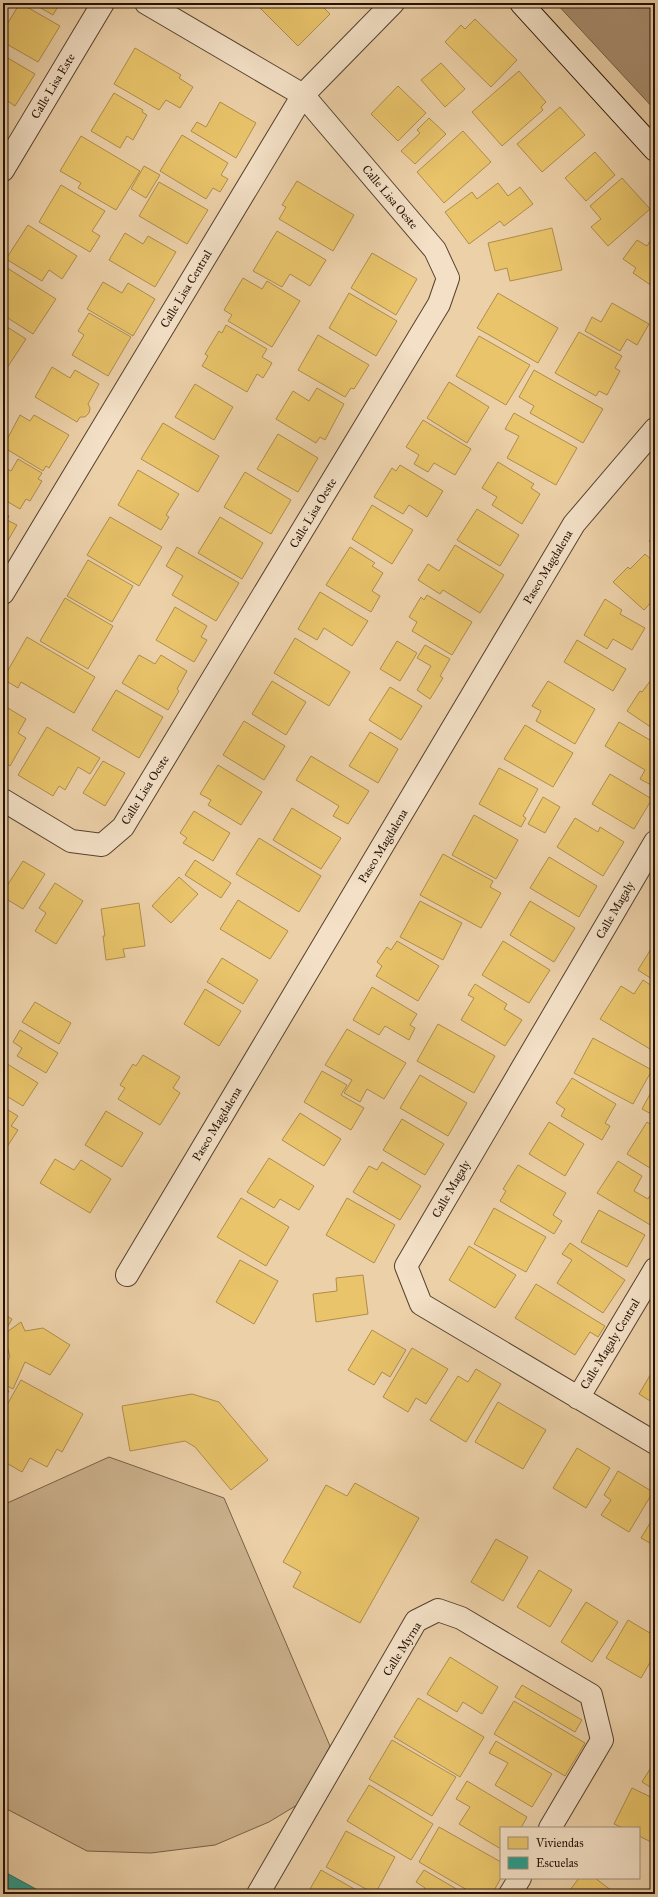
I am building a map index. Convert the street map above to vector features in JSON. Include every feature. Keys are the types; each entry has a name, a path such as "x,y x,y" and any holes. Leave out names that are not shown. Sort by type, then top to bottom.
{"street":[{"name":"Calle Lisa Este","path":"3,170 103,3"},
{"path":"146,3 303,95"},
{"name":"Calle Lisa Central","path":"3,593 303,95 393,3"},
{"path":"521,3 655,150"},
{"name":"Calle Lisa Oeste","path":"3,800 71,841 102,845 123,827 439,304 448,278 435,250 303,95"},
{"name":"Paseo Magdalena","path":"127,1275 574,524 655,429"},
{"name":"Calle Magaly","path":"655,842 406,1266 421,1304 655,1443"},
{"name":"Calle Magaly Central","path":"578,1398 655,1269"},
{"name":"Calle Myrna","path":"258,1894 416,1621 438,1610 461,1618 592,1695 602,1740 551,1827"},
{"path":"510,1894 519,1879"}],"shaded area":[{"path":"556,3 655,3 655,110"},
{"path":"109,1457 224,1498 330,1746 302,1802 269,1822 215,1845 151,1853 87,1851 3,1807 3,1505"}],"building: Viviendas":[{"path":"20,3 60,26 38,62 3,42 3,31"},
{"path":"32,3 60,3 53,15"},
{"path":"255,3 319,3 330,14 298,46"},
{"path":"322,3 330,3 326,7"},
{"path":"475,19 517,60 491,87 445,42 461,25 465,29"},
{"path":"135,48 181,75 179,78 193,87 180,108 166,100 159,110 114,84"},
{"path":"6,57 35,74 15,106 3,98 3,62"},
{"path":"441,63 465,89 445,107 421,80"},
{"path":"519,71 546,102 541,107 543,110 502,146 472,112"},
{"path":"398,86 426,113 398,141 371,114"},
{"path":"114,93 143,110 142,112 147,115 133,140 127,136 120,148 91,131"},
{"path":"220,102 256,123 236,158 191,131 197,122 206,127"},
{"path":"560,107 585,135 542,172 517,144"},
{"path":"429,118 446,134 415,164 401,151 420,133 417,130"},
{"path":"463,131 491,162 444,203 417,172"},
{"path":"182,135 228,163 221,175 228,179 220,192 213,188 206,199 160,171"},
{"path":"81,136 140,171 116,210 78,188 81,183 60,171"},
{"path":"595,152 615,175 586,201 565,178"},
{"path":"144,166 160,175 146,198 131,189"},
{"path":"622,178 650,209 608,246 591,227 601,219 590,206"},
{"path":"297,181 354,215 333,251 279,219 286,207 282,205"},
{"path":"159,182 208,210 187,244 139,216"},
{"path":"498,183 508,196 520,187 533,204 504,226 500,221 469,244 445,212 472,192 477,199"},
{"path":"61,185 105,211 92,231 100,236 90,252 39,222"},
{"path":"28,225 77,256 62,279 49,270 42,281 6,259"},
{"path":"552,228 562,270 510,281 507,268 495,271 488,243"},
{"path":"277,231 326,260 310,286 290,274 282,287 253,271"},
{"path":"125,233 143,244 148,236 176,252 155,287 109,260"},
{"path":"652,238 655,240 655,288 633,273 636,268 623,259 637,240 647,246"},
{"path":"372,253 417,279 396,315 351,288"},
{"path":"4,266 56,299 33,334 3,315"},
{"path":"243,278 262,289 267,281 300,301 272,347 228,321 232,315 224,310"},
{"path":"103,282 122,293 128,283 155,299 133,336 87,309"},
{"path":"349,293 397,321 376,356 329,328"},
{"path":"498,293 558,328 538,363 477,328"},
{"path":"612,303 649,324 637,345 627,339 620,351 585,331 592,317 601,322"},
{"path":"89,313 131,337 108,376 72,355 84,335 78,331"},
{"path":"4,325 26,339 3,374 3,327"},
{"path":"226,325 267,349 262,357 272,363 263,378 257,374 247,392 202,366 208,356 205,354 219,331 222,333"},
{"path":"579,332 622,356 615,368 620,371 607,395 599,391 596,396 555,373"},
{"path":"318,335 369,365 354,389 351,388 345,397 298,370"},
{"path":"479,336 530,365 506,405 456,376"},
{"path":"52,367 70,378 75,370 99,384 88,404 90,408 89,413 85,417 80,417 77,422 35,397"},
{"path":"534,370 603,409 583,443 530,413 534,406 519,397"},
{"path":"449,382 489,407 467,443 427,418"},
{"path":"195,384 233,407 214,440 175,417"},
{"path":"317,388 344,404 325,440 320,437 316,443 276,419 293,391 309,401"},
{"path":"514,413 577,448 556,485 507,458 519,436 505,429"},
{"path":"20,415 30,421 34,415 69,435 49,468 46,466 43,471 3,447"},
{"path":"423,420 471,449 455,475 434,463 428,472 414,464 419,455 406,447"},
{"path":"163,423 219,456 198,492 141,459"},
{"path":"278,434 318,458 298,492 257,469"},
{"path":"18,459 42,473 38,479 42,481 30,501 26,499 20,509 3,499 3,467 11,471"},
{"path":"498,462 534,484 531,488 540,494 522,524 492,505 497,497 482,488"},
{"path":"400,465 443,491 427,517 409,505 403,514 374,497 392,468 396,471"},
{"path":"138,470 179,494 166,515 169,517 161,530 118,505"},
{"path":"245,472 291,500 271,534 224,507"},
{"path":"372,505 413,530 392,564 352,539"},
{"path":"477,509 519,535 500,566 457,540"},
{"path":"3,513 9,516 7,520 17,525 3,549"},
{"path":"110,517 162,547 139,586 87,555"},
{"path":"220,517 263,543 242,579 198,553"},
{"path":"655,536 655,547 649,541"},
{"path":"455,545 504,575 480,613 443,590 440,594 418,580 428,564 439,571"},
{"path":"177,547 239,583 216,621 172,595 183,576 166,566"},
{"path":"350,547 375,563 372,566 383,573 372,591 380,596 371,612 326,585"},
{"path":"645,554 655,563 655,598 644,610 613,582 628,567 630,569"},
{"path":"88,560 133,586 112,622 67,596"},
{"path":"320,592 368,621 352,646 324,628 317,640 298,629"},
{"path":"427,595 472,622 452,655 412,631 417,622 409,617 421,597 424,600"},
{"path":"65,598 113,626 88,669 40,641"},
{"path":"605,599 622,610 620,614 645,628 632,650 613,639 607,649 584,635"},
{"path":"175,607 207,626 201,637 207,640 194,662 156,640"},
{"path":"27,637 95,677 74,713 21,682 18,688 3,679"},
{"path":"295,638 350,672 329,706 274,673"},
{"path":"577,640 626,669 613,691 564,662"},
{"path":"397,641 417,653 400,681 380,669"},
{"path":"425,645 450,659 440,676 443,678 430,699 417,690 431,666 417,658"},
{"path":"139,655 155,664 161,655 187,671 177,689 179,691 168,710 122,683"},
{"path":"651,680 655,683 655,730 627,711 640,691 642,692"},
{"path":"272,681 306,702 286,735 252,714"},
{"path":"548,681 595,709 575,744 536,721 541,711 532,706"},
{"path":"390,687 422,706 401,740 369,720"},
{"path":"116,690 163,717 139,758 92,730"},
{"path":"3,705 26,719 18,733 26,738 10,766 3,761"},
{"path":"244,721 285,746 264,780 223,755"},
{"path":"619,722 655,743 653,755 655,756 655,787 640,779 645,770 605,746"},
{"path":"525,725 573,753 553,787 504,759"},
{"path":"47,727 100,758 90,774 78,767 65,790 59,786 53,796 18,775"},
{"path":"370,732 398,749 378,783 349,766"},
{"path":"311,756 369,791 348,824 333,816 339,806 296,780"},
{"path":"103,761 125,773 105,806 83,793"},
{"path":"218,765 262,792 241,825 208,805 211,800 200,794"},
{"path":"499,768 538,789 523,816 526,818 521,827 479,804"},
{"path":"610,774 652,799 634,829 592,804"},
{"path":"543,797 560,807 545,833 528,824"},
{"path":"292,808 341,838 321,869 273,840"},
{"path":"194,811 230,833 213,861 183,843 187,838 180,833"},
{"path":"474,815 518,840 496,879 452,855"},
{"path":"575,818 598,832 600,827 624,842 603,876 557,847"},
{"path":"259,838 321,876 299,912 236,874"},
{"path":"443,854 493,881 490,887 501,893 481,928 420,895"},
{"path":"549,857 597,886 579,917 530,888"},
{"path":"195,860 231,883 221,898 185,875"},
{"path":"23,861 45,874 23,909 3,897 3,892"},
{"path":"179,877 198,894 171,923 152,906"},
{"path":"55,883 83,901 56,944 35,931 46,913 39,908"},
{"path":"238,900 288,931 270,959 220,929"},
{"path":"420,901 462,923 443,960 400,937"},
{"path":"530,901 575,928 554,962 510,935"},
{"path":"139,903 145,946 123,949 125,957 106,960 103,936 105,936 101,909"},
{"path":"655,928 655,940 650,937"},
{"path":"397,941 439,966 418,1001 376,976 382,966 377,962 387,947 391,950"},
{"path":"503,941 550,970 529,1003 482,975"},
{"path":"654,944 655,945 655,981 638,970"},
{"path":"222,958 258,980 243,1004 207,982"},
{"path":"643,980 655,988 655,1052 600,1019 621,986 634,994"},
{"path":"475,984 507,1004 504,1009 522,1020 505,1046 461,1020 474,998 468,995"},
{"path":"372,987 417,1014 410,1025 415,1028 409,1040 385,1026 379,1035 353,1020"},
{"path":"205,989 241,1011 219,1046 184,1024"},
{"path":"35,1002 71,1023 59,1044 22,1022"},
{"path":"438,1024 495,1056 474,1093 417,1061"},
{"path":"347,1029 406,1063 384,1099 367,1089 360,1102 344,1093 352,1080 325,1065"},
{"path":"20,1030 58,1053 46,1073 17,1056 22,1048 13,1042"},
{"path":"593,1038 652,1070 633,1104 574,1073"},
{"path":"143,1055 180,1077 173,1088 180,1093 160,1125 118,1099 125,1088 120,1085 133,1064 136,1066"},
{"path":"4,1062 38,1083 23,1106 3,1094"},
{"path":"322,1071 347,1085 341,1095 364,1108 351,1130 304,1102"},
{"path":"420,1075 467,1103 448,1136 400,1108"},
{"path":"572,1078 616,1104 605,1123 610,1126 602,1140 561,1116 565,1109 556,1103"},
{"path":"655,1085 655,1116 642,1109"},
{"path":"3,1107 18,1116 11,1126 18,1130 3,1153"},
{"path":"106,1111 143,1133 122,1167 85,1145"},
{"path":"300,1113 341,1139 324,1166 282,1140"},
{"path":"402,1119 444,1144 425,1175 383,1150"},
{"path":"549,1122 584,1144 565,1176 529,1154"},
{"path":"647,1122 655,1127 655,1171 627,1154"},
{"path":"269,1158 314,1186 299,1210 280,1199 274,1208 247,1192"},
{"path":"55,1159 74,1170 81,1160 111,1179 90,1213 40,1183"},
{"path":"618,1161 642,1176 634,1191 648,1199 653,1190 655,1191 655,1220 652,1226 597,1193"},
{"path":"382,1162 421,1186 400,1220 353,1192 369,1166 377,1170"},
{"path":"518,1165 566,1193 553,1215 562,1221 554,1234 500,1201 506,1191 503,1189"},
{"path":"241,1198 289,1227 266,1266 217,1237"},
{"path":"347,1198 395,1225 374,1263 326,1235"},
{"path":"494,1208 546,1237 526,1272 474,1244"},
{"path":"599,1210 645,1235 627,1267 581,1242"},
{"path":"570,1243 625,1280 603,1313 557,1283 572,1260 562,1254"},
{"path":"469,1246 516,1275 495,1308 449,1280"},
{"path":"240,1260 278,1281 254,1324 216,1302"},
{"path":"363,1275 368,1314 316,1322 313,1294 337,1291 336,1278"},
{"path":"536,1284 605,1326 598,1337 590,1332 575,1355 515,1318"},
{"path":"3,1314 12,1319 4,1333 3,1333"},
{"path":"21,1322 25,1331 43,1328 70,1345 50,1375 25,1362 13,1389 3,1384 3,1368 10,1357 4,1334"},
{"path":"372,1330 406,1350 390,1377 382,1372 374,1385 348,1370"},
{"path":"412,1348 448,1369 426,1404 416,1398 408,1412 383,1397"},
{"path":"655,1367 655,1404 639,1394"},
{"path":"476,1369 501,1384 466,1442 430,1420 458,1376 468,1382"},
{"path":"21,1380 83,1414 62,1452 57,1449 47,1467 30,1458 22,1472 3,1461 3,1412"},
{"path":"3,1388 9,1391 3,1401"},
{"path":"192,1394 219,1402 268,1460 231,1490 195,1447 185,1441 130,1451 122,1406"},
{"path":"498,1402 546,1430 523,1469 475,1442"},
{"path":"577,1448 610,1468 586,1508 553,1488"},
{"path":"618,1471 653,1492 629,1532 601,1515 611,1500 604,1495"},
{"path":"355,1483 419,1518 360,1623 293,1587 301,1572 283,1562 326,1485 347,1496"},
{"path":"655,1515 655,1546 641,1538"},
{"path":"496,1539 528,1557 503,1601 471,1582"},
{"path":"539,1570 572,1590 550,1627 517,1607"},
{"path":"586,1602 618,1622 592,1662 561,1642"},
{"path":"628,1620 655,1636 655,1654 641,1678 606,1658"},
{"path":"450,1657 498,1687 482,1714 463,1702 457,1712 427,1694"},
{"path":"522,1685 582,1720 575,1732 515,1697"},
{"path":"418,1698 484,1737 460,1777 394,1737"},
{"path":"514,1701 585,1743 565,1776 494,1734"},
{"path":"392,1740 456,1777 432,1816 369,1779"},
{"path":"496,1741 552,1774 532,1807 495,1785 508,1763 489,1753"},
{"path":"655,1761 655,1790 642,1782"},
{"path":"467,1781 527,1817 522,1827 500,1827 500,1848 459,1824 470,1807 456,1799"},
{"path":"369,1785 433,1824 411,1860 347,1821"},
{"path":"632,1788 655,1799 655,1844 640,1836 640,1827 621,1827 614,1824"},
{"path":"439,1827 500,1861 500,1879 492,1894 474,1894 419,1862"},
{"path":"346,1831 395,1857 375,1894 326,1867"},
{"path":"321,1870 363,1894 307,1894"},
{"path":"424,1870 465,1894 421,1894 425,1888 416,1882"},
{"path":"578,1879 596,1879 616,1894 567,1894"}],"building: Escuelas":[{"path":"3,1871 45,1894 3,1894"}]}
